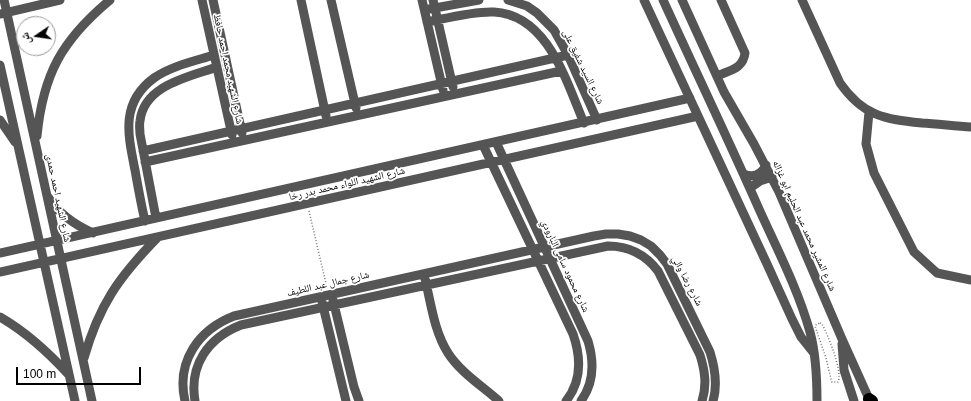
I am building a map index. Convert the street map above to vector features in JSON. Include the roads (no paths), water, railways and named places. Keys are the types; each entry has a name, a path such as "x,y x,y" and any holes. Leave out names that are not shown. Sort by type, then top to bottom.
{"street":[{"name":"شارع الشهيد احمد حمدى","path":"4,0 3,13 36,146 92,401"},
{"path":"3,13 60,0"},
{"path":"36,146 42,97 58,58 69,40 83,24 110,0"},
{"name":"شارع الشهيد محمد احمد حافظ","path":"202,0 233,143"},
{"name":"شارع الشهيد محمد احمد حافظ","path":"213,0 244,141"},
{"path":"300,0 328,122"},
{"path":"331,0 358,116"},
{"path":"422,0 445,96"},
{"path":"424,10 434,4 479,0"},
{"name":"شارع السيد شفيق على","path":"508,0 527,6 546,21 554,30 568,55 597,120"},
{"path":"644,0 792,319 801,337 814,353"},
{"path":"663,0 744,174 797,294 810,332 814,353 817,401"},
{"name":"شارع المشير محمد عبد الحليم ابو غزاله","path":"682,0 732,106 772,177 870,400"},
{"path":"717,76 741,65 744,60 745,53 721,0"},
{"path":"802,0 840,83 848,95 858,104 869,112 895,120 971,127"},
{"path":"434,4 455,94"},
{"path":"427,22 480,12 508,14 521,19 538,32 556,59 584,123"},
{"path":"145,221 128,137 128,122 131,109 136,97 155,78 179,67 214,55"},
{"path":"143,150 355,104 556,59 568,55"},
{"path":"0,65 75,401"},
{"path":"156,218 140,134 142,110 148,101 166,86 217,67"},
{"path":"146,162 561,70"},
{"name":"شارع الشهيد اللواء محمد بدر رخا","path":"0,254 690,98"},
{"path":"869,112 866,144 874,173 914,252 937,273 971,280"},
{"name":"شارع الشهيد اللواء محمد بدر رخا","path":"0,272 698,116"},
{"path":"0,120 19,149"},
{"name":"شارع محمود سامى البارودي","path":"496,142 588,341 593,364 592,376 581,401"},
{"path":"483,145 578,346 579,372 576,385 566,401"},
{"path":"744,174 755,176 762,172 766,165"},
{"path":"750,188 760,181 772,177"},
{"path":"46,192 55,207 68,219 93,233"},
{"name":"شارع رضا والي","path":"532,250 606,234 630,236 651,246 667,264 710,352 715,367 716,383 713,401"},
{"path":"83,360 90,336 111,293 124,273 157,237"},
{"name":"شارع رضا والي","path":"537,261 608,246 627,248 652,262 673,300 700,355 706,381 702,401"},
{"name":"شارع جمال عبد اللطيف","path":"185,401 183,381 185,366 191,352 199,339 210,328 223,320 234,316 532,250"},
{"path":"195,401 194,383 196,370 201,357 209,346 219,337 241,325 537,261"},
{"path":"424,274 438,330 448,353 456,364 500,401"},
{"path":"673,300 682,294"},
{"path":"327,295 334,305 357,401"},
{"path":"327,295 323,307 346,401"},
{"path":"0,316 27,334 70,376"},
{"path":"842,339 844,370 854,401"}]}
